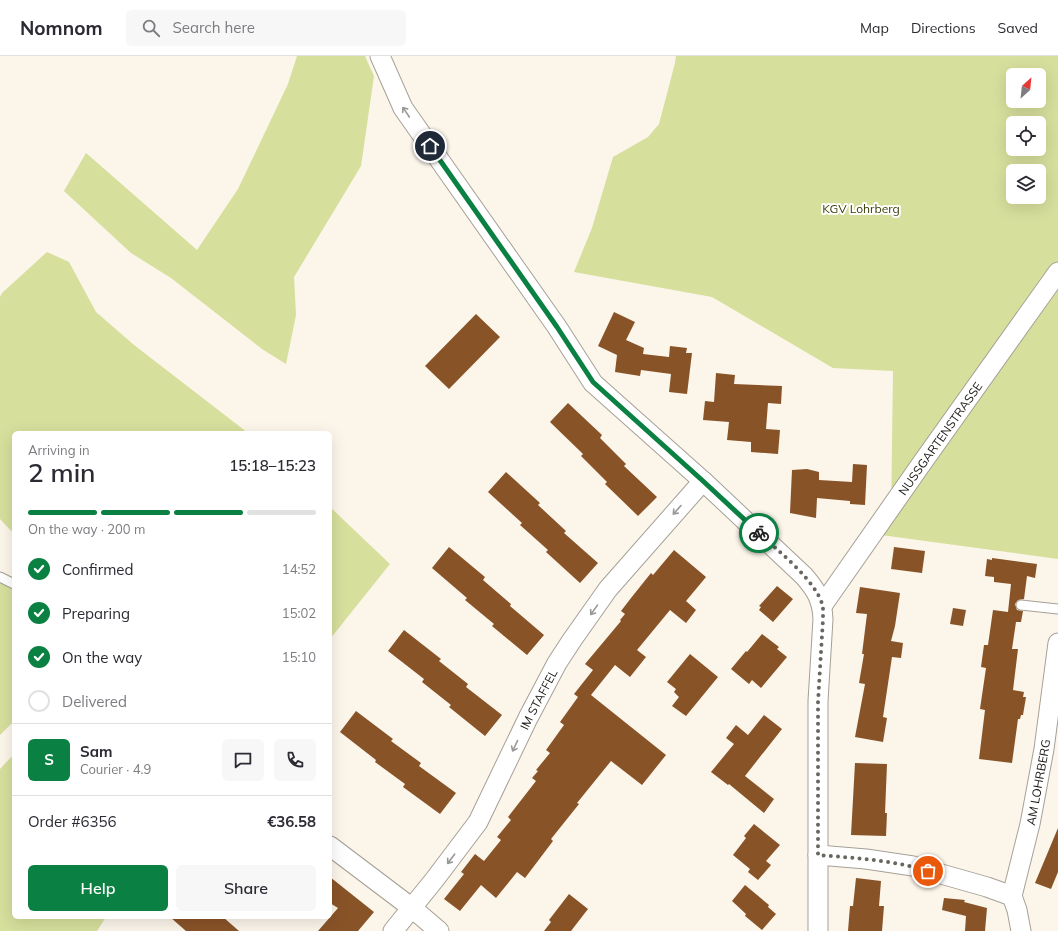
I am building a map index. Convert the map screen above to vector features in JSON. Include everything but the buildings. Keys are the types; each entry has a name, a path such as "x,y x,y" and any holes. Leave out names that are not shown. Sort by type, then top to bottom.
{"street":[{"path":"380,56 403,108 557,327 590,379 703,481 804,576 814,588 822,606 823,619 818,702 818,931"},
{"name":"NUSSGARTENSTRASSE","path":"822,606 1058,272"},
{"name":"IM STAFFEL","path":"393,931 436,879 478,822 528,718 557,663 572,640 608,589 703,481"},
{"name":"AM LOHRBERG","path":"1012,896 1030,824 1044,749 1058,643"},
{"path":"332,848 412,908 439,931"},
{"path":"818,855 866,859 913,866 987,887 1012,896 1017,910 1021,931"}],"lane":[{"path":"0,577 12,583"},
{"path":"1021,605 1058,609"}],"green space":[{"path":"297,56 365,56 374,76 361,166 294,277 296,315 286,364 262,349 171,278 131,253 64,191 86,153 197,250 238,189 288,84"},
{"name":"KGV Lohrberg","path":"676,56 1058,56 1058,559 881,535 891,520 893,371 833,368 712,297 574,272 592,228 613,157 648,137 659,124"},
{"path":"47,252 69,262 96,312 134,345 245,431 12,431 12,532 0,519 0,297 2,293"},
{"path":"332,509 390,564 332,636"},
{"path":"0,583 12,588 12,723 0,735"},
{"path":"12,756 12,919 105,919 97,931 0,931 0,769"}],"way so far":[{"path":"759,533 804,576 814,588 822,606 823,619 818,702 818,855 866,859 913,866 928,871"}],"route":[{"path":"430,146 557,327 593,382 759,533"}]}
